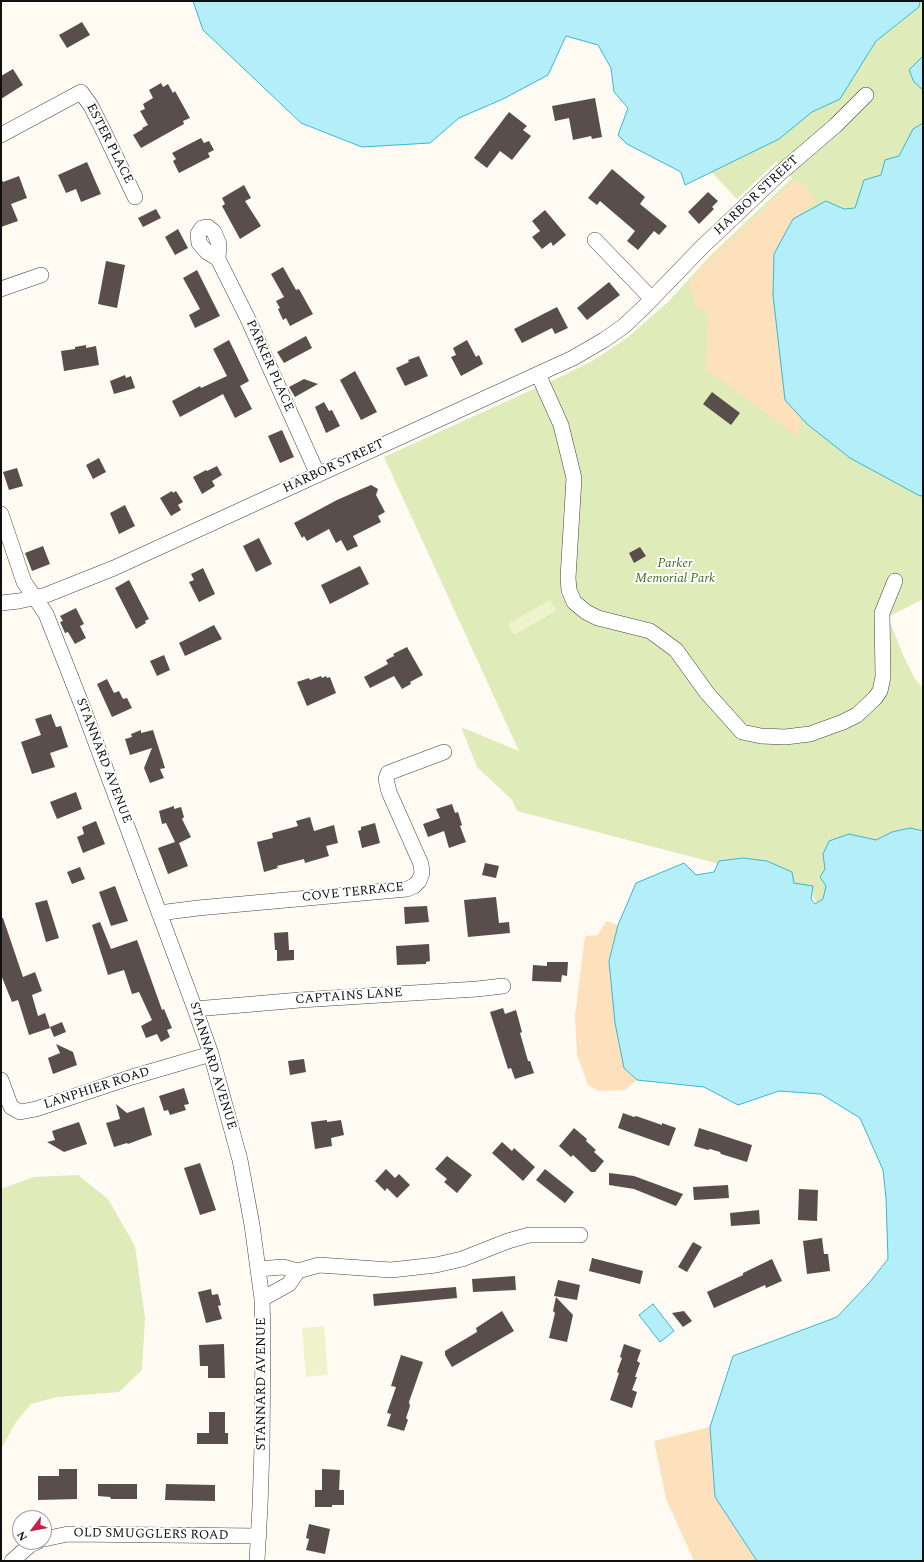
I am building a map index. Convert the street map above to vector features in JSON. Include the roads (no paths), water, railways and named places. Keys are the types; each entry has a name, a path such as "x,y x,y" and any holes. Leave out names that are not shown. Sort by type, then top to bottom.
{"street":[{"name":"ESTER PLACE","path":"1,135 81,92 91,106 135,197"},
{"name":"HARBOR STREET","path":"1,603 35,598 74,585 127,562 573,358 604,340 624,326 703,246 779,174 836,125 866,95"},
{"path":"595,240 652,299"},
{"name":"PARKER PLACE","path":"218,259 254,332 318,475"},
{"path":"1,289 41,275"},
{"path":"538,374 561,424 574,478 568,578 569,590 574,602 586,612 598,618 650,631 661,638 676,650 707,693 742,732 761,736 785,737 810,734 843,722 857,715 875,698 880,691 883,677 882,613 894,581"},
{"name":"STANNARD AVENUE","path":"1,514 24,582 46,614 196,1009 211,1054 240,1160 252,1225 262,1299 262,1397 259,1536 257,1561"},
{"name":"COVE TERRACE","path":"160,912 406,889 414,886 419,881 422,874 421,864 389,792 386,779 388,774 444,752"},
{"name":"CAPTAINS LANE","path":"196,1009 300,1000 477,989 503,986"},
{"name":"LANPHIER ROAD","path":"1,1080 11,1107 20,1112 36,1109 132,1077 211,1054"},
{"path":"258,1269 283,1267 298,1271 319,1264 391,1270 462,1259 508,1240 529,1234 580,1235"},
{"path":"262,1299 289,1284 298,1271"},
{"name":"OLD SMUGGLERS ROAD","path":"52,1537 68,1534 259,1536"},
{"path":"12,1561 24,1550"}],"water":[{"path":"193,1 920,1 919,7 876,41 840,99 812,112 779,139 685,185 681,172 627,144 618,135 628,108 614,92 611,68 598,45 566,36 548,75 503,99 459,118 430,143 362,147 301,123 203,30"},
{"path":"923,56 923,90 914,82 909,70"},
{"path":"923,123 923,495 920,496 850,458 807,424 785,400 773,295 774,254 793,219 826,201 844,209 855,208 864,180 881,175 885,160 899,156 913,129"},
{"path":"910,828 923,831 923,1561 757,1561 715,1497 710,1427 733,1356 837,1317 869,1283 888,1259 886,1198 883,1170 860,1118 821,1094 779,1091 738,1105 704,1087 637,1080 624,1068 615,1023 609,961 618,925 636,883 684,863 696,875 714,872 719,861 743,858 767,861 792,872 794,883 813,886 811,899 815,904 823,899 826,886 820,877 825,869 823,854 829,841 849,834 876,840 892,832"},
{"path":"653,1304 674,1331 660,1342 639,1315"}],"park label":[{"name":"Parker Memorial Park","path":"675,572"}]}
